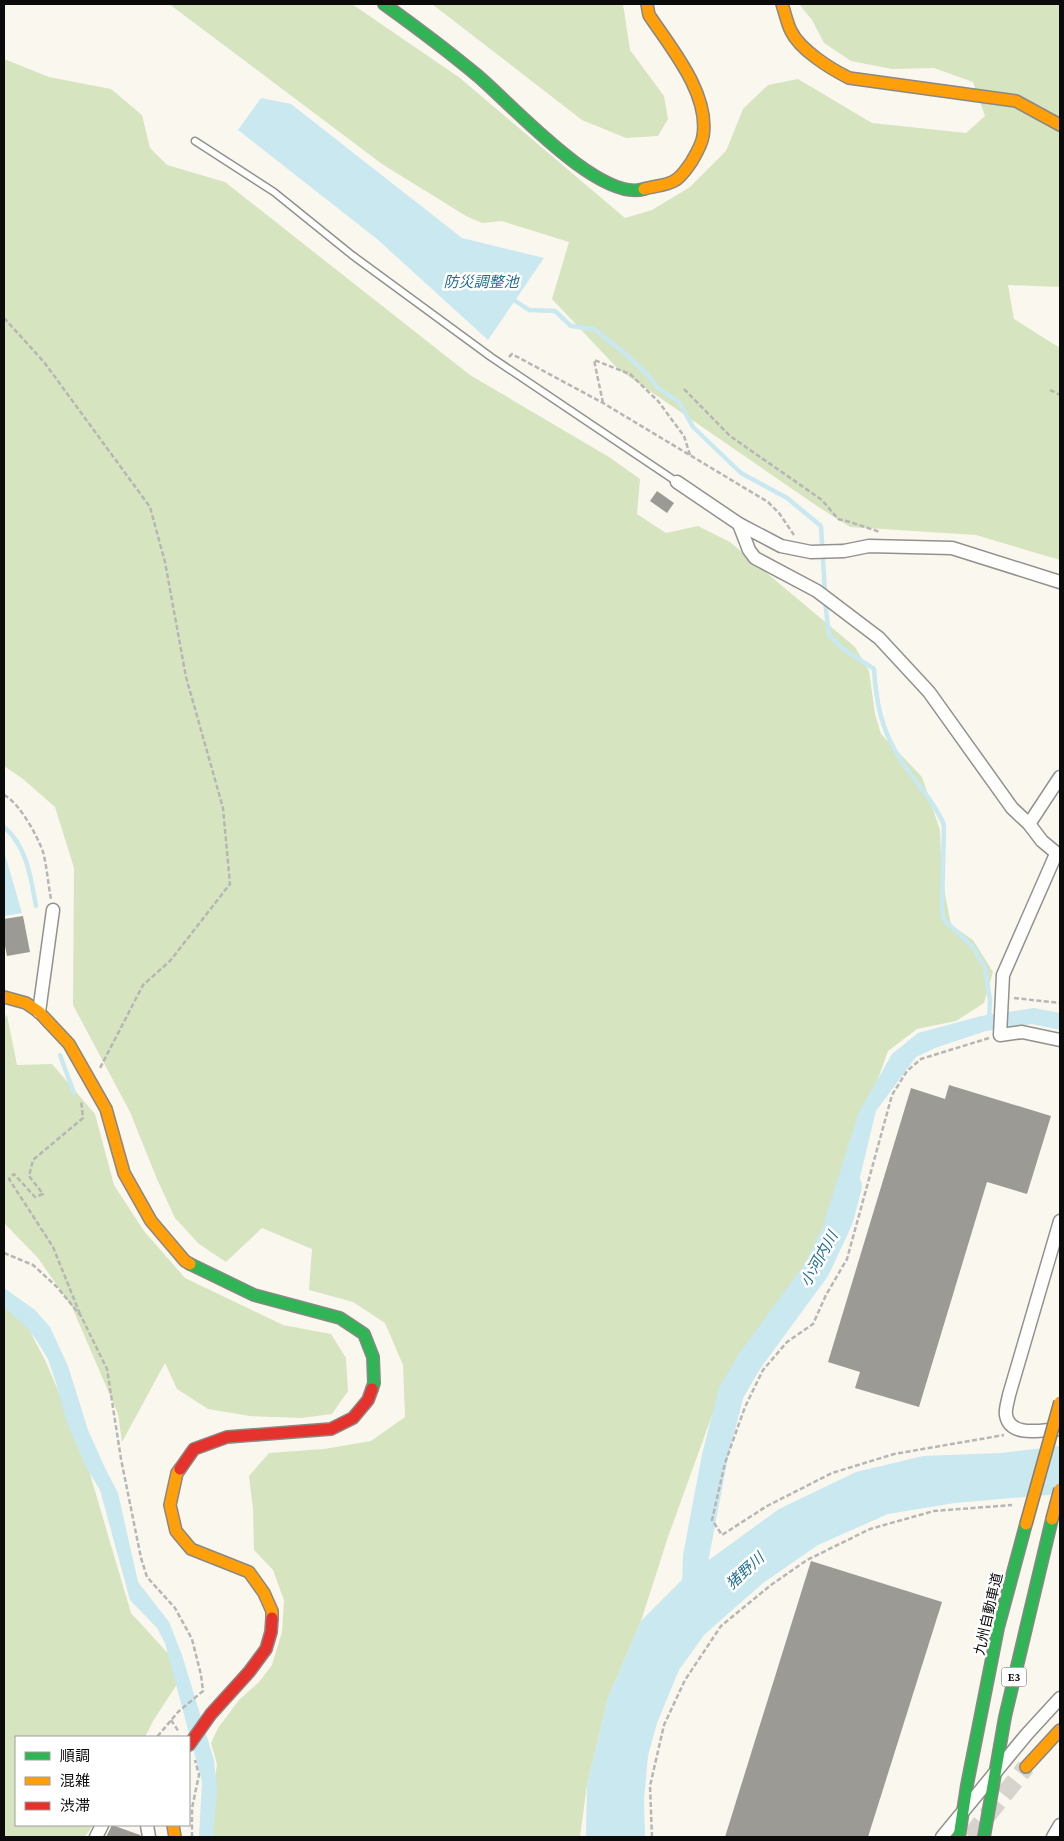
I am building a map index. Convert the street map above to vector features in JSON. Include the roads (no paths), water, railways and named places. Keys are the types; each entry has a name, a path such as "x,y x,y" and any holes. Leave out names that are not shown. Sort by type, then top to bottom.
{"main road":[{"path":"384,4 413,24 490,86 559,150 595,177 609,184 635,192 675,180 698,152 704,130 703,109 692,83 649,15 647,4"},
{"path":"782,4 791,32 810,54 830,69 849,78 1016,101 1060,125"},
{"path":"4,997 26,1003 39,1012 69,1044 106,1109 124,1173 151,1221 186,1261 223,1281 254,1294 340,1318 364,1334 373,1357 374,1383 368,1400 353,1418 331,1429 227,1436 194,1449 177,1473 170,1505 176,1531 192,1549 249,1572 264,1593 272,1610 271,1632 266,1649 249,1672 211,1714 190,1749"},
{"name":"九州自動車道","path":"959,1837 967,1785 998,1628 1060,1402"},
{"name":"E3","path":"984,1837 990,1793 1024,1630 1060,1489"},
{"path":"1026,1767 1060,1730"}],"street":[{"path":"677,482 739,524 781,546 806,551 844,551 868,546 952,548 1060,582"},
{"path":"739,524 748,550 755,558 817,591 879,638 929,692 1012,808 1029,824 1042,841 1058,855 1003,975 1000,1035 1022,1032 1060,1040"},
{"path":"1029,824 1060,777"},
{"path":"39,1012 53,910"},
{"path":"1060,1221 1009,1395 1006,1414 1011,1425 1022,1431 1060,1428"},
{"path":"942,1837 1027,1734 1060,1698"},
{"path":"1053,1837 1060,1825"}],"lane":[{"path":"195,141 274,192 352,255 501,365 677,482"}],"water":[{"name":"防災調整池","path":"261,98 291,104 462,238 544,258 488,340 377,239 238,130"},
{"path":"4,851 22,913 4,916"},
{"path":"1034,1008 1060,1013 1060,1030 1032,1024 986,1031 935,1048 916,1057 876,1111 850,1218 824,1222 859,1112 892,1054 918,1033 981,1016"},
{"path":"4,1288 35,1310 50,1327 68,1366 88,1430 118,1493 138,1582 169,1622 182,1655 214,1760 217,1790 213,1837 199,1837 202,1782 165,1643 157,1628 130,1600 100,1490 86,1467 67,1423 48,1359 27,1328 4,1307"},
{"name":"猪野川","path":"1060,1446 1060,1494 955,1503 888,1514 818,1545 763,1583 704,1635 679,1670 657,1723 648,1756 644,1800 645,1837 586,1837 587,1785 608,1698 641,1621 684,1578 779,1509 856,1472 923,1456 1000,1453"}],"waterway":[{"path":"511,298 529,310 555,311 571,326 594,329 648,375 658,388 679,402 693,427 741,473 787,498 821,526 825,593"},
{"path":"825,601 829,635 843,649 874,669 880,714 888,736 899,757 929,798 944,825 942,908 944,920 973,947 985,968 990,1000 989,1021"},
{"path":"4,827 12,835 23,853 30,874 36,906"},
{"path":"60,1055 74,1093"},
{"name":"小河内川","path":"697,1605 695,1585 696,1556 715,1456 731,1393 749,1362 817,1269 840,1220 849,1186"}],"tunnel":[{"path":"970,1837 1026,1767"}]}
